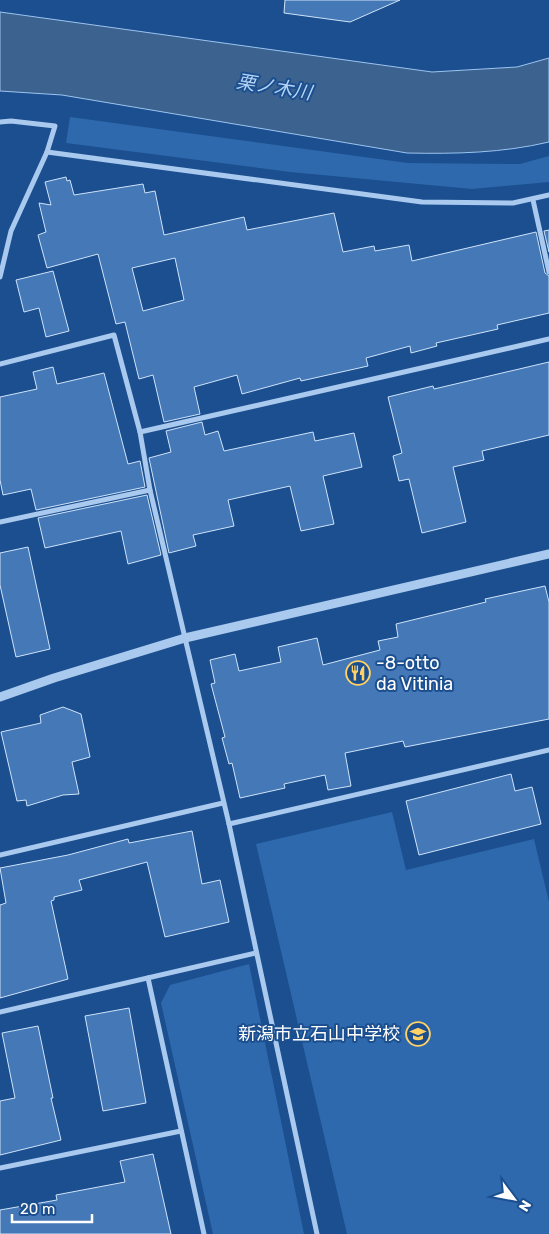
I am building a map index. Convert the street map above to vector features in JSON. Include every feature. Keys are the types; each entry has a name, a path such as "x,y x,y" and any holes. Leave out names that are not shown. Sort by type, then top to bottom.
{"street":[{"path":"0,122 11,121 55,126 47,152 11,231 0,277"},
{"path":"47,152 422,202 513,203 549,195"},
{"path":"533,200 549,272"},
{"path":"0,364 114,336 140,432 150,490 229,824 317,1234"},
{"path":"140,432 549,339"},
{"path":"0,522 150,490"},
{"path":"0,697 54,678 185,638 549,554"},
{"path":"229,824 549,750"},
{"path":"0,855 223,803"},
{"path":"0,1012 256,953"},
{"path":"148,978 204,1234"},
{"path":"0,1168 181,1131"}],"shaded area":[{"path":"70,117 408,163 520,164 549,156 549,182 472,189 290,172 66,143"},
{"name":"新潟市立石山中学校","path":"392,812 406,870 534,839 549,902 549,1234 347,1234 256,844"},
{"path":"249,964 304,1234 213,1234 161,1003 170,985"}],"water":[{"name":"栗ノ木川","path":"0,12 432,72 517,67 549,58 549,142 479,152 407,153 62,95 0,91"}],"building":[{"path":"285,0 400,0 350,22 284,13"},
{"path":"66,177 67,181 70,180 74,195 143,184 145,193 155,191 164,235 244,217 247,230 334,213 343,252 374,246 375,251 409,245 412,261 536,232 545,273 549,276 549,313 497,325 498,329 436,343 437,346 411,353 410,346 366,358 368,366 301,381 300,378 242,394 237,375 194,387 200,414 164,422 153,375 139,379 125,322 116,324 98,254 47,268 38,235 46,232 39,203 51,205 45,182","holes":["175,258 184,300 143,311 132,268"]},
{"path":"549,230 549,252 544,231"},
{"path":"53,271 69,331 46,337 39,308 24,312 16,280"},
{"path":"549,362 549,435 482,451 484,460 453,467 466,522 422,533 409,479 399,481 393,456 402,453 388,397 433,386 434,389"},
{"path":"53,367 57,384 104,373 128,464 140,461 145,487 36,510 31,489 3,495 0,480 0,397 37,389 33,372"},
{"path":"202,422 205,435 218,431 224,451 313,432 315,441 354,433 362,467 323,476 334,524 301,531 290,486 228,500 234,526 193,535 196,546 169,553 149,458 171,452 166,431"},
{"path":"147,495 161,555 128,564 121,531 45,548 38,518"},
{"path":"28,547 50,649 16,657 0,585 0,553"},
{"path":"545,586 549,602 549,719 405,747 403,741 345,753 351,786 328,790 325,775 284,784 285,788 240,798 232,763 229,764 222,738 225,737 211,684 215,683 210,660 235,654 239,671 281,662 278,647 317,638 323,665 380,650 378,641 398,637 396,624 486,602 485,599"},
{"path":"63,707 81,714 90,757 72,762 79,794 63,795 27,806 26,800 17,801 1,732 41,723 40,715"},
{"path":"511,774 515,791 532,787 541,824 419,855 406,801"},
{"path":"192,831 202,884 220,880 229,922 165,937 147,862 79,880 82,890 54,897 54,900 51,901 68,979 0,998 0,905 6,903 0,868 68,855 128,839 129,843"},
{"path":"129,1008 146,1103 103,1111 85,1016"},
{"path":"38,1026 61,1140 0,1155 0,1101 15,1098 2,1033"},
{"path":"153,1154 171,1234 0,1234 0,1210 57,1200 56,1195 125,1182 120,1161"}],"place":[{"name":"-8-otto da Vitinia","path":"358,673"},
{"name":"新潟市立石山中学校","path":"418,1034"}]}
